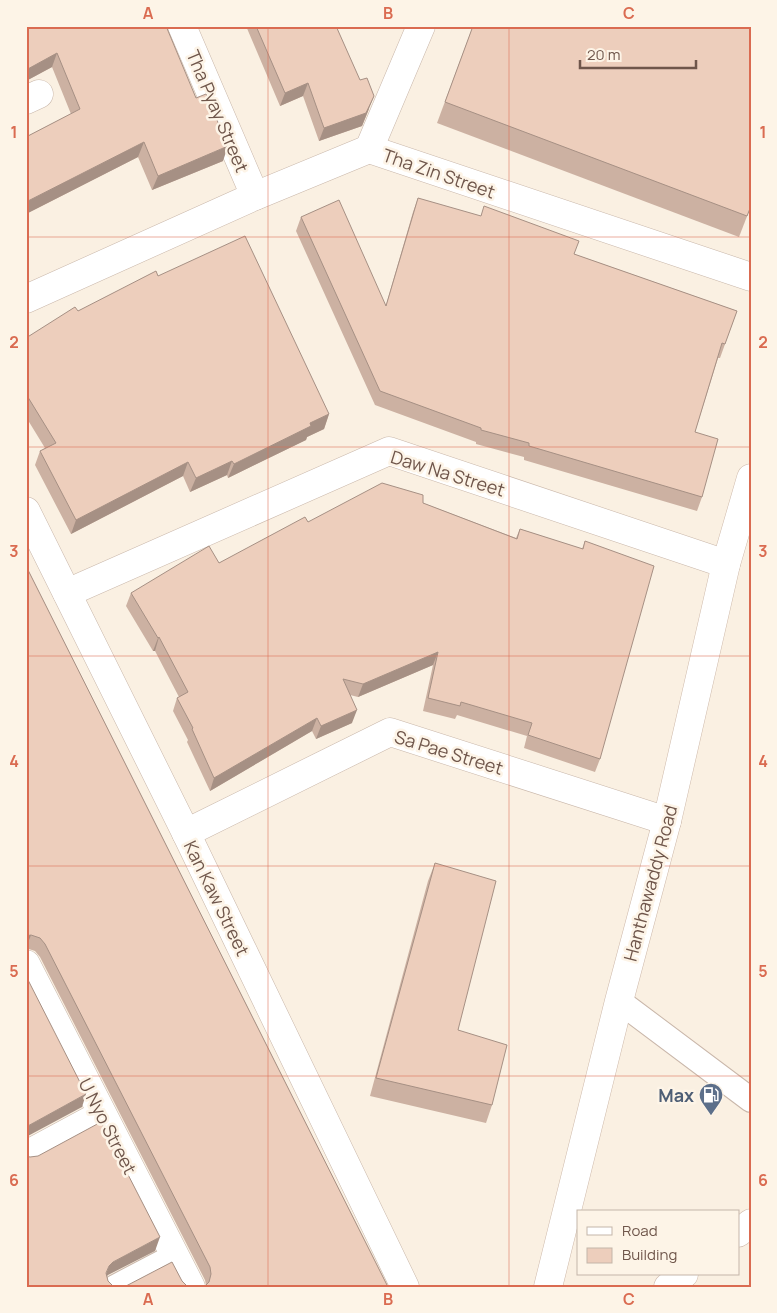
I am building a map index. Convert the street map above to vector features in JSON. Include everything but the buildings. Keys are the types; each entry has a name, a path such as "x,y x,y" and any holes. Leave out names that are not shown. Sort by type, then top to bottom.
{"street":[{"name":"Tha Pyay Street","path":"182,26 255,196"},
{"path":"369,149 421,26"},
{"name":"Tha Zin Street","path":"26,299 255,196 369,149 751,277"},
{"name":"Daw Na Street","path":"67,593 389,451 726,564"},
{"name":"Hanthawaddy Road","path":"548,1287 619,1001 667,821 726,564 751,478"},
{"name":"Kan Kaw Street","path":"26,511 186,833 405,1287"},
{"name":"Sa Pae Street","path":"186,833 390,732 667,821"},
{"name":"U Nyo Street","path":"27,969 191,1287"},
{"path":"26,1154 102,1114"},
{"path":"740,1231 751,1223"},
{"path":"668,1287 682,1276"}],"lane":[{"path":"619,1001 751,1100"},
{"path":"115,1287 174,1256"}],"place":[{"name":"Max","path":"711,1116"}]}
